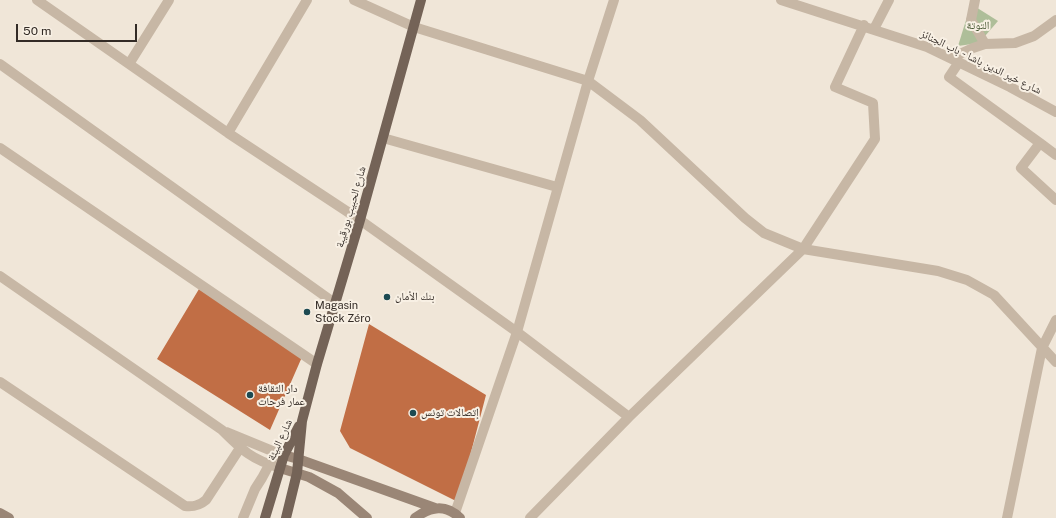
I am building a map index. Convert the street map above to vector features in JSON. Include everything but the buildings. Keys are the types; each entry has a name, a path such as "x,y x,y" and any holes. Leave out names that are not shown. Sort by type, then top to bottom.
{"main road":[{"name":"شارع الحبيب بورقيبة","path":"302,421 422,0"},
{"name":"شارع البيئة","path":"265,518 280,468 280,454 302,421"},
{"name":"شارع البيئة","path":"286,518 298,473 302,421"}],"street":[{"path":"36,0 228,133 360,220 517,332 629,417"},
{"path":"129,64 168,0"},
{"path":"228,133 306,0"},
{"path":"354,0 414,27 588,81 640,120 753,225 764,233 803,249 938,272 967,280 994,295 1056,362"},
{"path":"415,518 424,512 435,508 442,508 458,516 517,332 588,81 614,0"},
{"name":"شارع خير الدين باشا - باب الجنائز","path":"781,0 807,4 927,47 1010,87 1056,112"},
{"path":"530,518 629,417 803,249 875,139 873,103 835,87 869,27 890,0"},
{"path":"975,0 971,20 986,44"},
{"path":"1056,20 1034,36 1015,43 986,44 973,48 955,60 949,77 1056,155"},
{"path":"0,64 336,304"},
{"path":"383,138 558,187"},
{"path":"1040,143 1021,168 1056,200"},
{"path":"0,148 317,364"},
{"path":"0,276 222,430 240,448 260,461 309,477 338,493 367,518"},
{"path":"1007,518 1042,348 1056,320"},
{"path":"0,382 185,506 193,507 206,500 240,448"},
{"path":"222,430 280,454 298,458 435,508"},
{"path":"243,518 255,489 270,465 280,454"},
{"path":"0,513 9,518"}],"green space":[{"name":"التوتة","path":"971,4 998,21 979,43 958,46"}],"place":[{"name":"بنك الأمان","path":"387,297"},
{"name":"Magasin Stock Zéro","path":"307,312"},
{"name":"دار الثقافة عمار فرحات","path":"250,395"},
{"name":"إتصالات تونس","path":"413,413"}]}
